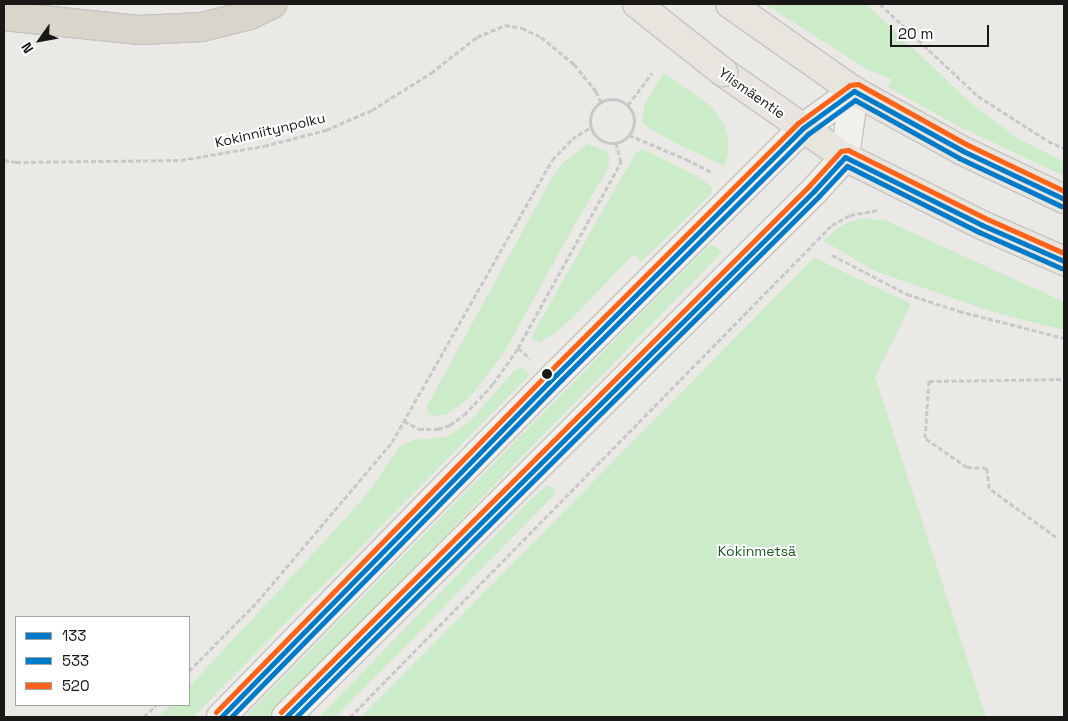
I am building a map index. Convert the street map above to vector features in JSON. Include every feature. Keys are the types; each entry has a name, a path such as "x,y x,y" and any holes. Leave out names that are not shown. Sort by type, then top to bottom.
{"highway":[{"path":"4,16 140,30 202,27 250,16 273,4"}],"main road":[{"name":"Ylismäentie","path":"637,4 723,72 845,157 982,225 1064,261"},
{"path":"730,4 760,27 854,91 963,151 1064,199"},
{"path":"221,717 556,375 803,128 854,91"},
{"path":"286,717 814,191 845,157 854,91"}],"path":[{"path":"880,4 978,96 1064,148"},
{"name":"Kokinniitynpolku","path":"4,160 16,162 181,160 264,146 326,130 372,110 431,73 477,37 505,25 522,28 541,37 574,64 596,91 601,102"},
{"path":"628,105 652,73"},
{"path":"616,99 628,105 634,118 630,135 616,143 600,140 591,127 594,110 601,102 616,99"},
{"path":"190,671 257,602 392,442 552,160 572,139 591,127"},
{"path":"630,135 714,173"},
{"path":"404,421 419,429 438,429 450,425 464,415 493,384 518,348 622,162 616,143"},
{"path":"350,717 832,225 850,215 876,210 882,212"},
{"path":"832,255 907,294 960,311 1064,338"},
{"path":"518,348 534,361"},
{"path":"1056,537 989,488 987,468 967,466 925,438 929,381 1064,379"},
{"path":"144,717 155,706"}],"green space":[{"path":"765,4 866,4 973,105 1017,138 1064,162 1064,176 958,126 888,87 891,79 866,69"},
{"path":"664,73 711,106 718,116 725,127 728,138 728,155 724,166 674,142 642,122 645,103"},
{"path":"588,144 608,152 610,159 608,169 575,224 505,351 471,396 447,414 433,416 428,413 427,406 550,181 563,163"},
{"path":"643,149 695,175 712,187 711,194 641,262 634,254 571,319 555,333 539,343 532,338 536,328 635,154"},
{"path":"865,218 887,221 1064,302 1064,330 990,311 875,271 824,241 835,230 846,223"},
{"path":"714,245 721,253 268,717 245,717 668,286 706,248"},
{"name":"Kokinmetsä","path":"814,258 911,304 875,377 986,717 361,717"},
{"path":"520,368 525,369 529,374 193,717 158,717 170,706 190,706 190,686 371,489 399,447 414,440 445,437 457,431 473,418 513,372"},
{"path":"547,486 552,487 555,494 336,717 319,717 531,499"}],"transit line":[{"name":"520","path":"216,712 551,370 798,123 850,85 858,84 966,144 1064,191"},
{"name":"133","path":"221,717 556,375 803,128 854,91 963,151 1064,199"},
{"name":"533","path":"231,717 561,380 808,134 855,100 959,158 1061,206"},
{"name":"520","path":"281,712 809,186 841,151 848,150 985,218 1064,253"},
{"name":"133","path":"286,717 814,191 845,157 982,225 1064,261"},
{"name":"533","path":"296,717 847,166 979,232 1061,268"}]}
